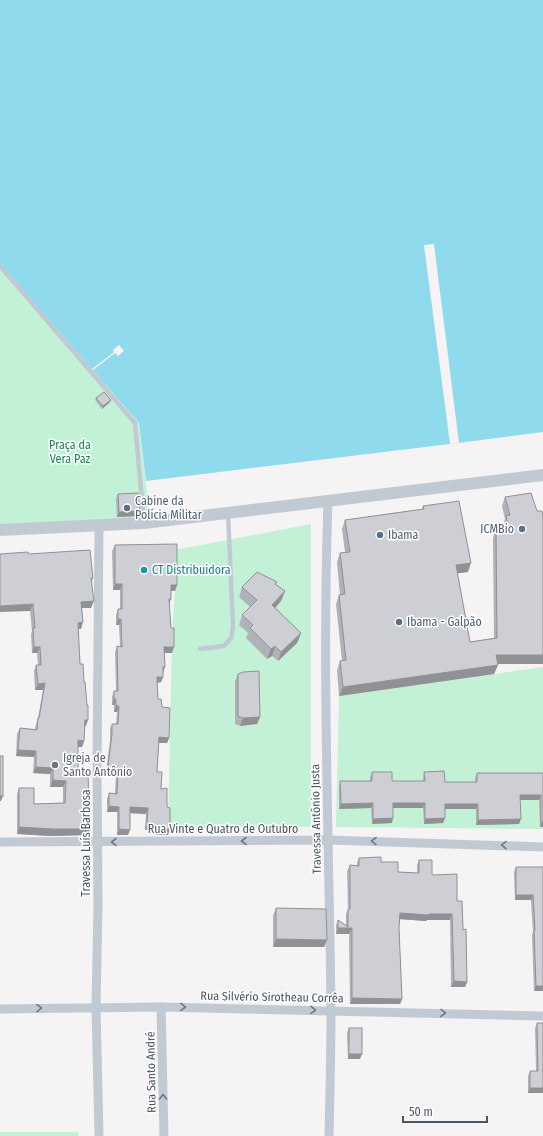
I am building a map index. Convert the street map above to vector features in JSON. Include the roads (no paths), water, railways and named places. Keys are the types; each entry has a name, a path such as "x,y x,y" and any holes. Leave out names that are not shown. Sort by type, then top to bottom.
{"street":[{"path":"0,530 99,525 144,526 228,513 543,475"},
{"name":"Travessa Antônio Justa","path":"328,501 326,622 331,1010 329,1136"},
{"name":"Travessa Luís Barbosa","path":"99,525 97,768 99,842 96,1007 99,1136"},
{"name":"Rua Vinte e Quatro de Outubro","path":"0,842 328,840 543,847"},
{"name":"Rua Silvério Sirotheau Corrêa","path":"0,1009 161,1007 543,1016"},
{"name":"Rua Santo André","path":"161,1007 164,1136"}],"lane":[{"path":"0,266 135,423 144,526"},
{"path":"200,649 224,646 231,638 233,627 228,513"}],"water":[{"path":"0,0 543,0 543,432 146,481 139,423 0,264"}],"place":[{"name":"Cabine da Polícia Militar","path":"127,508"},
{"name":"ICMBio","path":"522,529"},
{"name":"Ibama","path":"380,535"},
{"name":"CT Distribuidora","path":"144,570"},
{"name":"Ibama - Galpão","path":"399,622"},
{"name":"Igreja de Santo Antônio","path":"55,765"}],"park label":[{"name":"Praça da Vera Paz","path":"70,452"}]}
